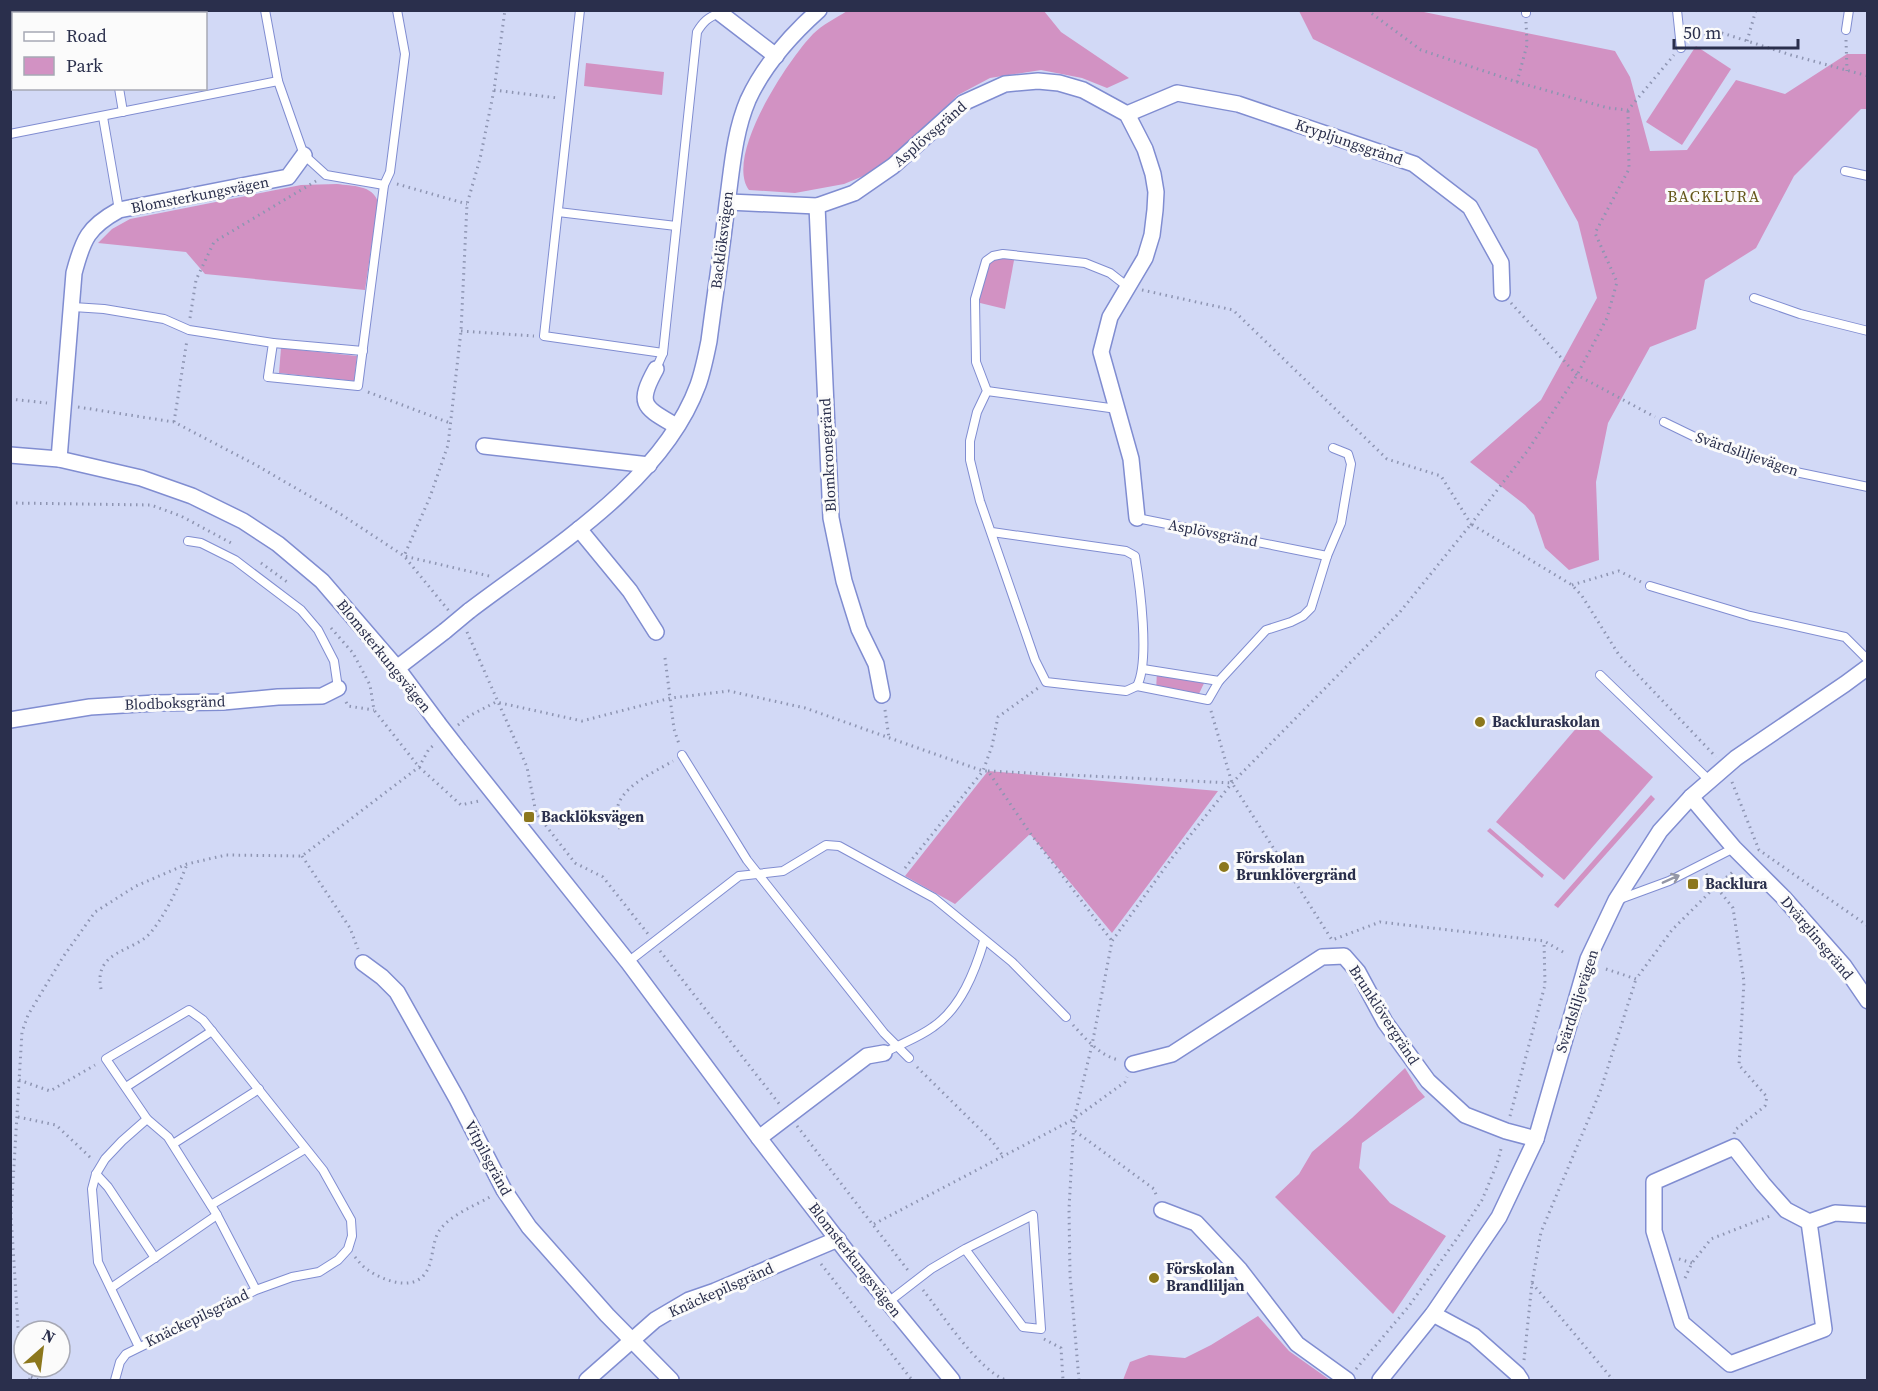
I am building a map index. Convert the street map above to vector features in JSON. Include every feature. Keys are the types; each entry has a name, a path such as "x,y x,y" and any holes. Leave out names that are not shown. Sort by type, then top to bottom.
{"street":[{"name":"Backlöksvägen","path":"398,668 470,610 579,529 649,465 676,426 697,387 704,367 728,202 730,170 742,118 761,76 776,56 819,10"},
{"path":"720,12 776,56"},
{"name":"Asplövsgränd","path":"728,202 817,207 854,193 893,166 963,103 1005,84 1038,81 1059,83 1083,90 1127,114 1145,149 1153,174 1156,192 1152,235 1146,258 1110,318 1101,352 1131,459 1137,518"},
{"name":"Krypljungsgränd","path":"1127,114 1177,93 1238,104 1414,165 1470,207 1501,262 1502,293"},
{"name":"Blomsterkungsvägen","path":"59,459 74,273 81,248 91,230 101,220 119,210 288,177 304,154"},
{"name":"Blomkronegränd","path":"817,207 831,518 844,581 859,629 876,664 882,695"},
{"path":"656,369 646,388 644,396 646,405 676,426"},
{"path":"484,446 649,465"},
{"name":"Blomsterkungsvägen","path":"10,455 59,459 141,478 192,496 243,521 278,544 322,581 398,668 459,750 627,962 887,1303 952,1380"},
{"path":"579,529 630,591 656,632"},
{"name":"Svärdsliljevägen","path":"1380,1380 1433,1314 1499,1217 1536,1139 1588,959 1616,900 1660,831 1691,797 1726,766 1868,667"},
{"name":"Blodboksgränd","path":"10,720 90,707 322,696 338,688"},
{"name":"Dvärglinsgränd","path":"1691,797 1734,848 1783,897 1844,966 1868,1001"},
{"name":"Brunklövergränd","path":"1132,1064 1172,1054 1322,957 1344,956 1358,972 1385,1022 1428,1081 1465,1115 1506,1131 1536,1139"},
{"name":"Vitpilsgränd","path":"363,963 397,992 457,1099 504,1190 529,1227 607,1315 671,1380"},
{"path":"759,1138 867,1056 890,1049"},
{"path":"1809,1222 1824,1329 1730,1364 1682,1323 1653,1231 1654,1182 1734,1147 1786,1210 1809,1222 1835,1213 1868,1215"},
{"path":"1162,1210 1196,1222 1240,1270 1297,1344 1346,1380"},
{"name":"Knäckepilsgränd","path":"587,1380 655,1320 689,1300 838,1239"},
{"path":"1433,1314 1474,1336 1519,1377"}],"lane":[{"path":"265,10 278,81 304,154 326,175 384,185"},
{"path":"273,343 268,377 358,386 384,185 390,172 405,54 397,10"},
{"path":"580,10 544,336 663,353"},
{"path":"1677,10 1681,48"},
{"path":"1846,30 1849,10"},
{"path":"656,369 663,353 697,32 703,22 720,12"},
{"path":"10,135 278,81"},
{"path":"119,90 123,112"},
{"name":"Blomsterkungsvägen","path":"103,117 119,210"},
{"path":"1845,171 1868,176"},
{"path":"558,212 676,226"},
{"path":"1128,287 1110,273 1085,263 1003,254 993,256 986,261 975,299 976,362 987,391 977,412 972,432 970,460 981,501 1035,660 1046,682 1126,691 1137,686 1208,700 1219,681 1266,630 1292,622 1311,608 1327,556 1341,523 1351,464 1348,454 1333,448"},
{"path":"1754,298 1800,314 1868,331"},
{"path":"73,307 104,309 164,319 189,330 273,343 363,351"},
{"path":"987,391 1117,409"},
{"name":"Svärdsliljevägen","path":"1664,422 1697,438 1791,471 1868,486"},
{"name":"Asplövsgränd","path":"1137,518 1327,556"},
{"path":"992,532 1126,551 1136,556 1140,587 1143,669 1137,686"},
{"path":"188,541 201,543 236,560 301,610 318,630 334,661 338,688"},
{"path":"1650,586 1749,616 1845,637 1868,660"},
{"path":"1143,669 1219,681"},
{"path":"1599,675 1710,781"},
{"path":"682,755 747,860 876,1024 890,1049 909,1058"},
{"path":"627,962 740,876 783,871 826,845 839,846 877,868 898,876 957,915 984,941 1012,962 1066,1017"},
{"path":"1616,900 1669,880 1734,848"},
{"path":"890,1049 915,1039 935,1026 955,1005 978,961 984,941"},
{"path":"106,1059 189,1010 203,1020 322,1170 351,1220 352,1236 348,1249"},
{"path":"126,1087 212,1031"},
{"name":"Knäckepilsgränd","path":"106,1059 147,1119 173,1144 217,1215 256,1290"},
{"path":"173,1144 259,1089"},
{"path":"147,1119 122,1141 98,1170 155,1258"},
{"path":"211,1205 305,1149"},
{"name":"Knäckepilsgränd","path":"98,1170 92,1189 98,1262 138,1347"},
{"path":"111,1288 217,1215"},
{"path":"887,1303 931,1269 965,1249 1033,1215 1041,1329 1023,1327 965,1249"},
{"name":"Knäckepilsgränd","path":"115,1380 120,1362 126,1354 138,1347 256,1290 292,1277 319,1272 338,1260 348,1249"}],"path":[{"path":"404,556 430,497 448,445 461,331 467,204 480,159 494,90 505,10"},
{"path":"1367,10 1421,50 1517,82 1608,108 1628,110"},
{"path":"1747,41 1756,10"},
{"path":"1517,82 1527,45 1526,12"},
{"path":"1846,30 1847,71"},
{"path":"1079,1380 1070,1275 1069,1209 1074,1119 1092,1045 1112,941 1172,858 1232,783 1400,612 1528,450 1577,375 1607,318 1617,282 1595,233 1629,169 1628,110 1692,34 1719,32 1868,76"},
{"path":"494,90 571,99"},
{"path":"174,422 196,280 214,242 326,175"},
{"path":"384,185 400,184 467,204"},
{"path":"1128,287 1233,310 1387,459 1441,476 1471,524 1572,585 1582,596 1619,655 1726,766 1759,850 1868,926"},
{"path":"1502,293 1577,375 1664,422"},
{"path":"461,331 544,336"},
{"path":"358,386 366,392 450,423"},
{"path":"10,399 174,422 256,465 404,556 454,617"},
{"path":"11,503 152,505 181,516 238,548"},
{"path":"404,556 509,581"},
{"path":"255,559 294,588"},
{"path":"1572,585 1619,571 1650,586"},
{"path":"462,626 469,634 496,702 526,767 536,813 575,863 603,877 981,1364 999,1378 1006,1380"},
{"path":"331,627 353,653 370,685 374,710 419,767 461,805 495,796"},
{"path":"620,829 615,818 618,801 630,788 682,755 674,729 665,658"},
{"path":"898,876 983,771 992,746 998,717 1046,682"},
{"path":"338,688 348,706 374,710"},
{"path":"453,729 469,716 496,702 582,721 671,698 729,691 805,708 983,771 1232,783"},
{"path":"882,695 889,738"},
{"path":"1208,700 1232,783 1332,940 1380,922 1544,941 1563,951"},
{"path":"17,1319 11,1215 22,1032 28,1015 63,957 95,912 136,886 187,864 226,855 302,856 419,767 429,749 437,742"},
{"path":"988,771 1030,833 1112,941"},
{"path":"1519,1377 1524,1360 1532,1283 1541,1232 1600,1092 1636,979 1672,930 1717,885 1746,861 1767,855"},
{"path":"302,856 350,928 363,963"},
{"path":"101,989 98,976 106,961 150,933 173,899 187,864"},
{"path":"1699,866 1717,885 1733,908 1744,982 1739,1065 1767,1097 1765,1106 1735,1130 1734,1147"},
{"path":"1346,1380 1409,1306 1482,1200 1497,1164 1545,985 1544,941"},
{"path":"1606,969 1636,979"},
{"path":"874,1224 1074,1119 1125,1082 1132,1064 1113,1059 1092,1045 1066,1017"},
{"path":"909,1058 992,1141 1003,1156"},
{"path":"19,1080 50,1091 106,1059"},
{"path":"18,1117 56,1125 98,1170"},
{"path":"10,1129 17,1128"},
{"path":"1074,1130 1154,1189 1162,1210"},
{"path":"348,1249 366,1269 375,1274 404,1284 417,1281 425,1275 438,1232 447,1222 504,1190"},
{"path":"1674,1296 1677,1295 1692,1263 1711,1239 1786,1210"},
{"path":"810,1250 912,1380"},
{"path":"1532,1283 1613,1380"},
{"path":"1034,1328 1038,1335 1061,1348 1063,1380"}],"green space":[{"path":"847,11 1044,11 1061,32 1129,78 1107,88 1082,78 1041,70 990,78 958,95 901,151 873,172 844,184 795,193 749,190 744,175 745,155 762,109 789,65 813,34"},
{"path":"1299,11 1419,11 1615,51 1630,77 1650,151 1687,150 1736,80 1785,94 1847,54 1867,54 1867,109 1861,109 1794,176 1756,248 1705,280 1696,329 1650,347 1608,423 1596,482 1599,560 1569,570 1545,548 1534,515 1525,505 1470,462 1541,400 1597,298 1578,222 1537,149 1313,39"},
{"path":"1696,46 1731,69 1682,145 1646,122"},
{"path":"586,63 664,72 662,95 584,86"},
{"path":"337,184 367,189 372,192 378,202 365,290 205,274 186,252 98,243 112,229 130,219 301,185"},
{"path":"1015,255 1005,309 976,302 986,261"},
{"path":"281,348 357,356 354,381 279,373"},
{"path":"1157,671 1206,679 1197,698 1156,691"},
{"path":"1585,718 1653,777 1564,880 1496,822"},
{"path":"988,771 1218,791 1112,933 1030,834 955,904 905,876"},
{"path":"1651,795 1655,799 1558,908 1554,905"},
{"path":"1490,828 1544,875 1542,878 1487,831"},
{"path":"1405,1068 1425,1097 1362,1143 1359,1168 1390,1203 1446,1236 1393,1314 1275,1197 1299,1174 1312,1152"},
{"path":"1258,1316 1289,1351 1330,1380 1123,1380 1130,1362 1149,1355 1185,1358"}],"place":[{"name":"Backluraskolan","path":"1480,722"},
{"name":"Backlöksvägen","path":"529,817"},
{"name":"Förskolan Brunklövergränd","path":"1224,867"},
{"name":"Backlura","path":"1693,884"},
{"name":"Förskolan Brandliljan","path":"1154,1278"}],"district":[{"name":"BACKLURA","path":"1714,196"}]}
